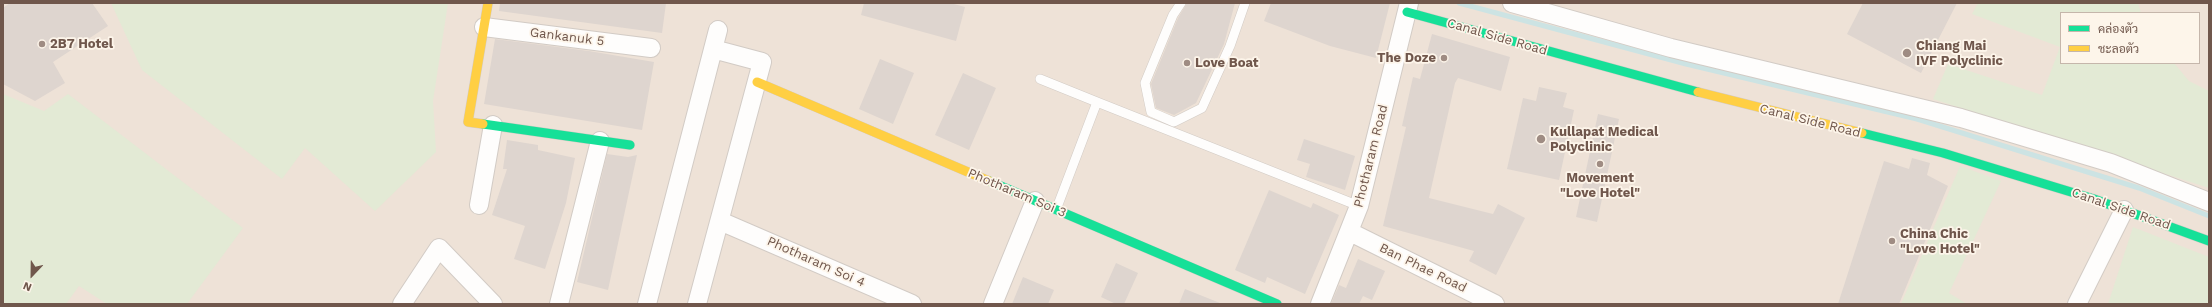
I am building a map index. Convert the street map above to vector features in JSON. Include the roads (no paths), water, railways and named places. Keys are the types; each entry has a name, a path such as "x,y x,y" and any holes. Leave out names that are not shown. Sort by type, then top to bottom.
{"street":[{"path":"488,3 468,122 630,145"},
{"path":"1512,3 1671,48 1961,118 2111,163 2209,202"},
{"name":"Photharam Road","path":"1320,304 1350,232 1359,206 1408,7"},
{"name":"Canal Side Road","path":"1408,7 1644,78 1773,112 1943,153 2094,198 2209,241"},
{"name":"Gankanuk 5","path":"484,27 651,48"},
{"path":"647,304 718,30"},
{"path":"697,304 762,62 713,49"},
{"name":"Photharam Soi 3","path":"757,82 1277,304"},
{"path":"479,205 494,125"},
{"path":"558,304 600,141"},
{"path":"993,304 1035,201"},
{"path":"2077,304 2124,210"},
{"name":"Photharam Soi 4","path":"720,221 912,304"},
{"name":"Ban Phae Road","path":"1350,232 1485,302"},
{"path":"402,304 439,248 493,304"}],"lane":[{"path":"1181,3 1173,15 1146,83 1151,112 1174,122 1202,108 1230,46 1245,3"},
{"path":"1040,79 1359,206"},
{"path":"1056,210 1097,102"}],"waterway":[{"path":"1459,3 1686,64 1917,119 2139,188 2209,216"}],"place":[{"name":"2B7 Hotel","path":"42,44"},
{"name":"Chiang Mai IVF Polyclinic","path":"1907,53"},
{"name":"The Doze","path":"1444,58"},
{"name":"Love Boat","path":"1187,63"},
{"name":"Kullapat Medical Polyclinic","path":"1541,139"},
{"name":"Movement \"Love Hotel\"","path":"1600,164"},
{"name":"China Chic \"Love Hotel\"","path":"1892,241"}]}
